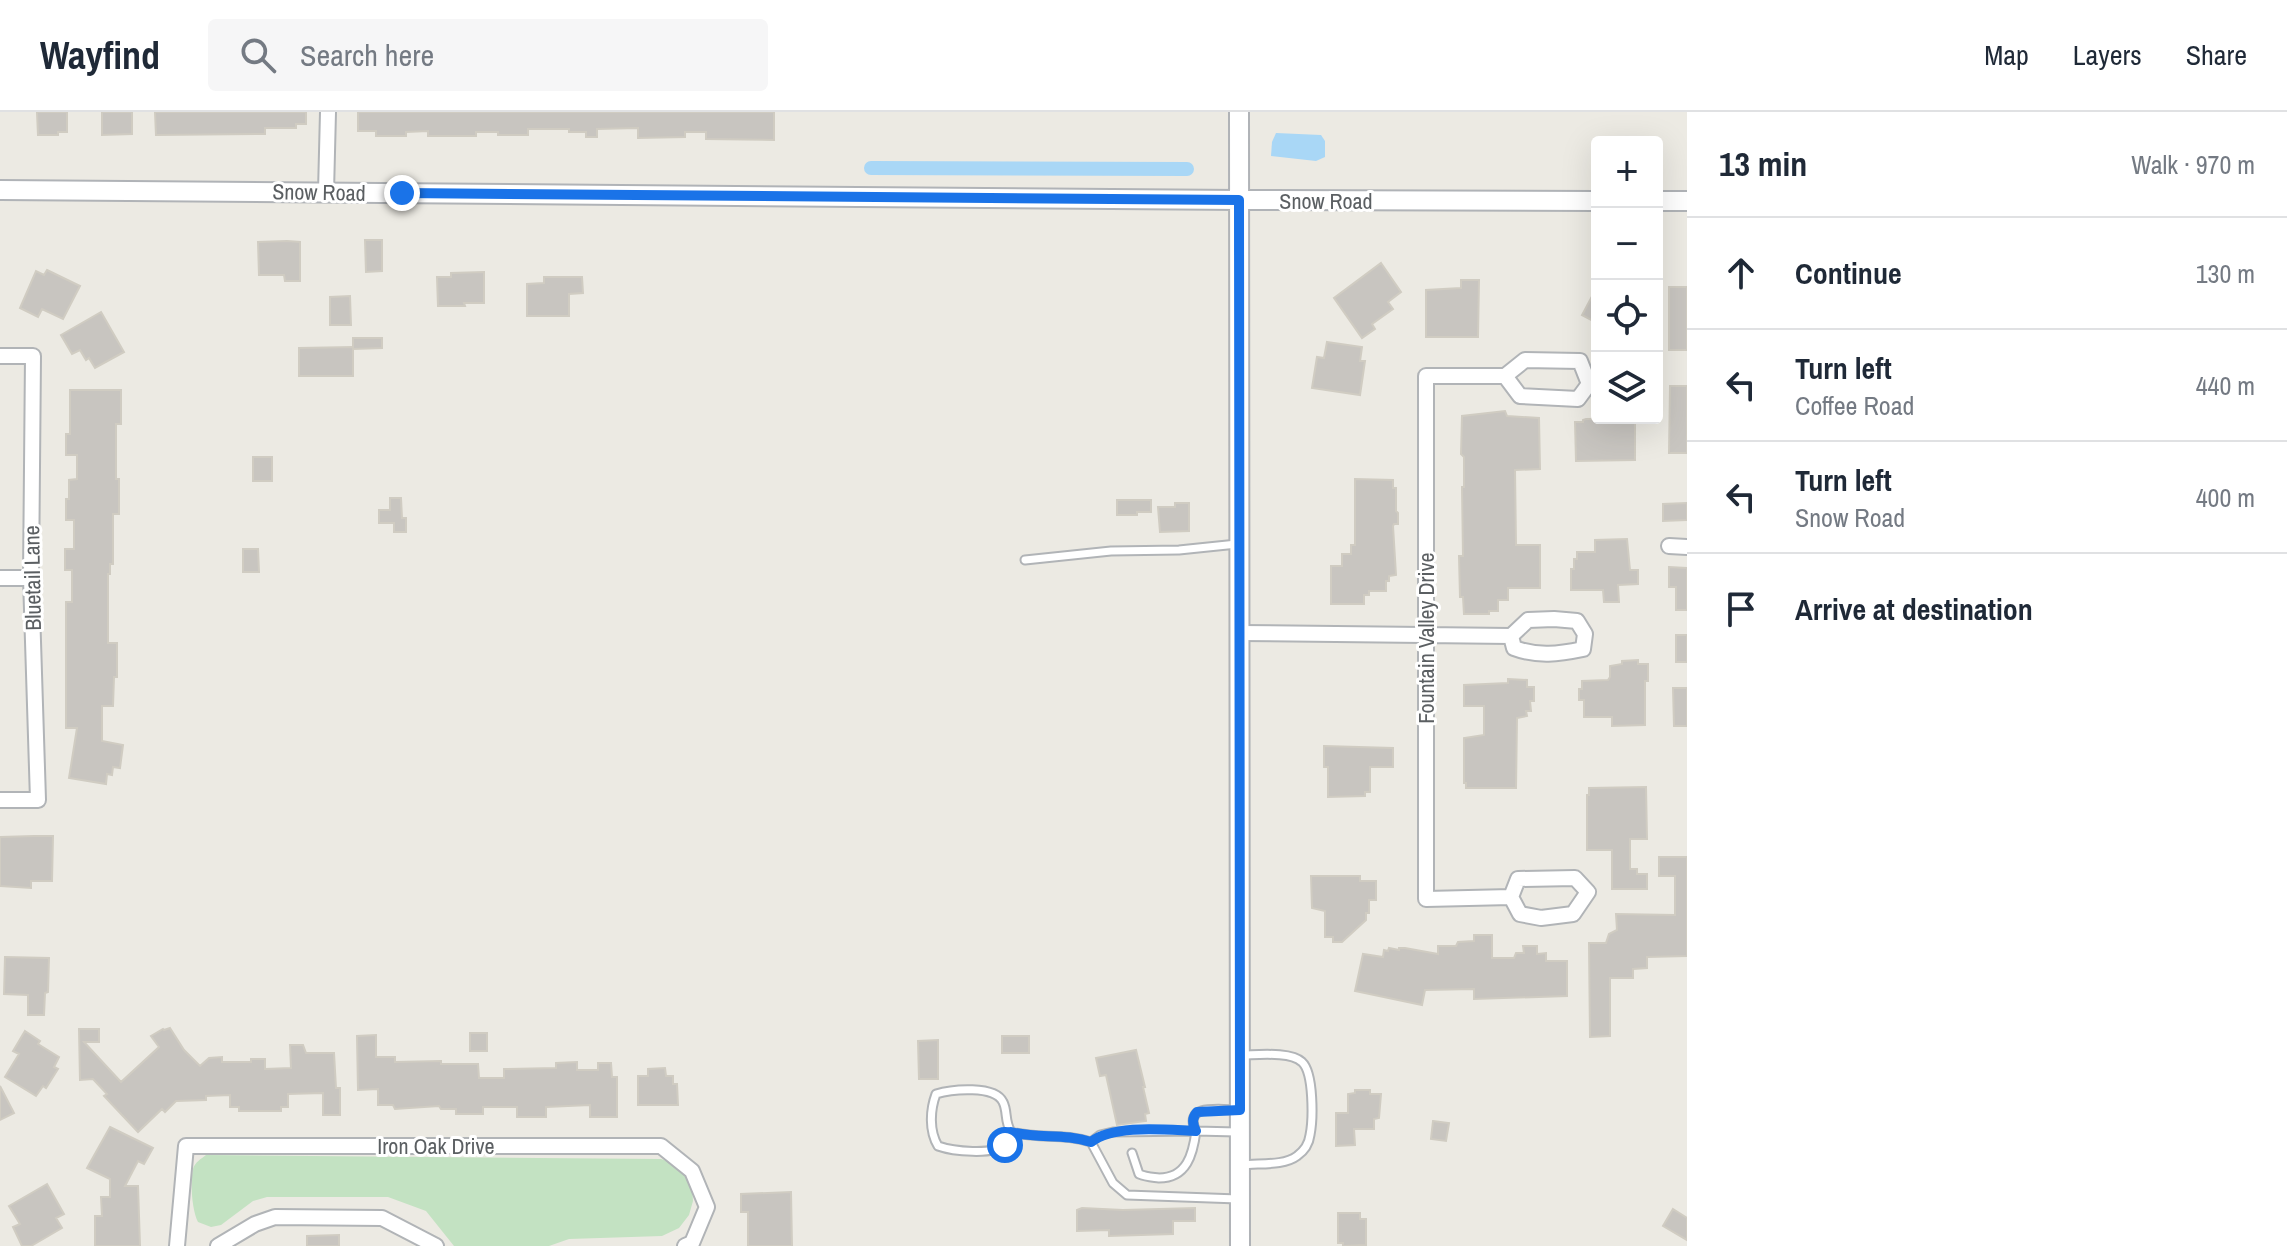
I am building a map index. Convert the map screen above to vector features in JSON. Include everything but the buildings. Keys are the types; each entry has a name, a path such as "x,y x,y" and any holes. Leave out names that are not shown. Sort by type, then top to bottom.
{"main road":[{"path":"1239,112 1240,1246"},
{"name":"Snow Road","path":"0,190 1591,201"},
{"path":"1663,201 1687,201"}],"street":[{"path":"326,192 328,112"},
{"name":"Bluetail Lane","path":"0,356 33,356 31,578 38,800 0,800"},
{"path":"1525,360 1580,361 1589,384 1578,399 1520,396 1505,376 1525,360"},
{"name":"Fountain Valley Drive","path":"1505,376 1426,376 1426,899 1511,897"},
{"path":"1669,546 1687,547"},
{"path":"0,578 31,578"},
{"path":"1239,633 1511,636 1528,620 1554,619 1577,621 1585,634 1583,649 1557,654 1530,654 1514,648 1511,636"},
{"path":"1575,878 1588,892 1573,914 1541,918 1520,914 1511,897 1518,879 1575,878"},
{"name":"Iron Oak Drive","path":"177,1246 186,1146 661,1146 692,1171 707,1207 692,1243 685,1246"},
{"path":"218,1246 255,1224 275,1217 382,1218 436,1246"}],"lane":[{"path":"1025,560 1111,551 1179,550 1239,544"},
{"path":"1240,1055 1284,1055 1303,1062 1311,1085 1311,1134 1306,1148 1296,1157 1240,1165"},
{"path":"1011,1132 1005,1145 993,1150 950,1151 938,1146 932,1137 932,1105 936,1094 948,1090 988,1091 999,1095 1005,1105 1006,1122 1011,1132 1075,1137 1091,1142 1113,1183 1127,1195 1240,1199"},
{"path":"1132,1153 1139,1174 1167,1178 1178,1173 1193,1152 1196,1131 1193,1117 1197,1112 1240,1110"},
{"path":"1091,1142 1100,1135 1113,1132 1240,1132"}],"green space":[{"path":"206,1155 661,1159 675,1164 685,1174 692,1187 693,1201 689,1215 679,1228 662,1236 569,1239 549,1246 454,1246 426,1211 388,1197 267,1197 253,1201 221,1225 211,1227 198,1222 192,1196 193,1169"}],"water":[{"path":"1276,133 1321,135 1325,141 1325,157 1316,161 1271,156"}],"waterway":[{"path":"871,168 1187,169"}],"route":[{"path":"402,193 1239,200 1240,1110 1197,1112 1193,1117 1196,1131 1113,1132 1100,1135 1091,1142 1075,1137 1011,1132 1005,1145"}]}
